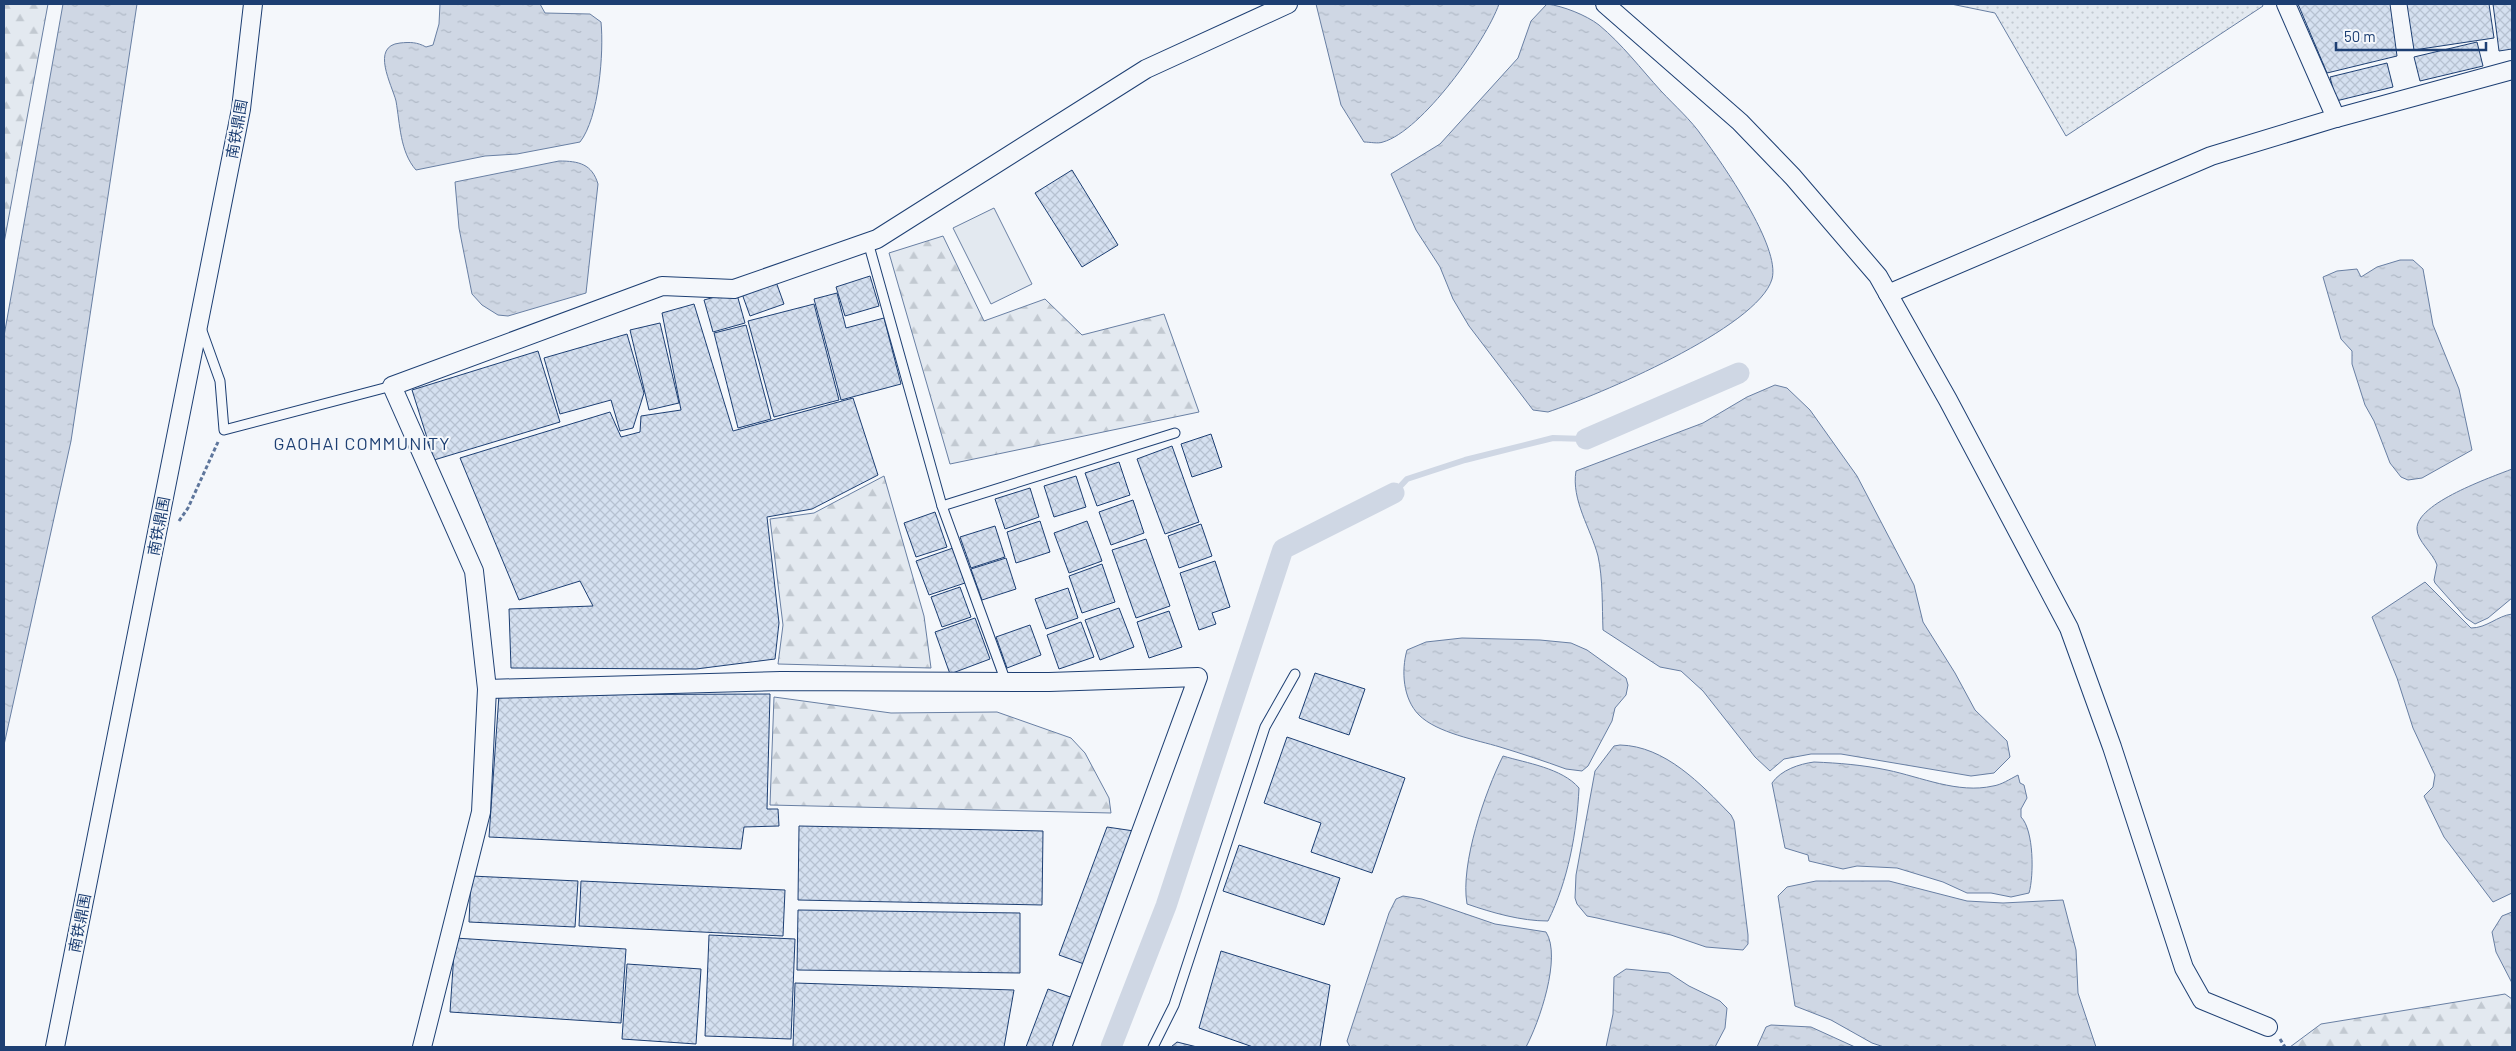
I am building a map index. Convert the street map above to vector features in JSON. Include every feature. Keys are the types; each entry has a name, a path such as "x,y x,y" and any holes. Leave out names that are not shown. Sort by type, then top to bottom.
{"street":[{"name":"南铁鼎围","path":"55,1047 240,108 254,4"},
{"path":"422,1047 481,812 487,689 474,571 392,386 662,286 734,289 877,239 1146,69 1288,4"},
{"path":"1605,4 1740,122 1792,177 1878,276 1948,400 2069,628 2112,747 2184,968 2202,1000 2268,1027"},
{"path":"2286,4 2336,118"},
{"path":"1888,294 2211,156 2336,118 2512,70"},
{"path":"487,689 781,680 1006,682 1198,677 1062,1047"}],"lane":[{"path":"868,242 942,506 1006,682"},
{"path":"198,322 220,381 224,430 392,386"},
{"path":"942,506 1175,433"},
{"path":"1153,1047 1174,1005 1265,727 1295,674"}],"path":[{"path":"178,523 188,508 224,430"}],"green space":[{"path":"4,4 48,4 4,243"},
{"path":"1951,4 2262,4 2263,6 2066,136 1995,13"},
{"path":"994,208 1032,284 991,304 953,228"},
{"path":"943,236 984,321 1045,299 1082,335 1164,314 1199,412 950,464 889,253"},
{"path":"884,476 924,616 931,668 778,664 783,625 770,519 814,513"},
{"path":"774,697 891,713 997,712 1071,738 1085,753 1109,798 1111,813 770,805"},
{"path":"2505,994 2512,999 2512,1047 2290,1047 2321,1024"}],"water":[{"path":"63,4 137,4 71,441 4,745 4,336"},
{"path":"440,4 540,4 545,13 590,14 601,22 602,50 599,84 592,117 580,142 517,154 485,156 416,170 404,146 396,101 384,58 386,51 391,46 400,43 420,44 426,47 433,45 439,24"},
{"path":"1316,4 1499,4 1481,40 1451,83 1416,121 1399,134 1383,142 1376,143 1364,142 1341,105"},
{"path":"1547,4 1574,12 1599,25 1623,48 1693,124 1723,165 1748,206 1768,247 1772,265 1772,279 1760,298 1738,318 1708,338 1636,376 1548,412 1533,410 1469,326 1453,299 1440,267 1416,230 1391,174 1440,144 1518,58 1531,21"},
{"path":"559,161 584,165 592,172 598,184 586,293 508,316 498,315 482,305 472,294 459,228 455,182"},
{"path":"2400,260 2413,260 2423,269 2433,325 2459,389 2472,450 2422,478 2408,480 2401,477 2390,463 2374,421 2365,405 2352,364 2352,351 2341,339 2323,277 2337,271 2357,269 2361,277 2377,267"},
{"path":"1775,385 1787,388 1810,410 1857,476 1914,585 1923,622 1955,673 1975,710 2007,741 2010,757 1994,773 1971,776 1841,754 1811,754 1784,759 1770,771 1755,757 1703,691 1681,671 1660,667 1603,630 1600,565 1576,493 1576,471 1703,423 1747,397"},
{"path":"2512,469 2512,598 2488,618 2475,624 2466,618 2435,583 2437,565 2420,538 2417,529 2420,519 2441,501 2457,492"},
{"path":"2425,582 2471,628 2482,626 2512,614 2512,893 2493,902 2444,837 2424,796 2433,787 2435,775 2413,728 2397,678 2372,617"},
{"path":"1462,638 1540,640 1571,643 1587,650 1626,678 1628,685 1626,695 1615,708 1612,721 1588,766 1582,771 1566,769 1446,731 1436,727 1419,715 1410,701 1405,684 1404,667 1407,650 1426,642"},
{"path":"1614,746 1636,747 1667,759 1695,779 1731,815 1734,821 1748,935 1748,944 1743,950 1706,947 1671,935 1587,916 1577,904 1575,898 1576,875 1595,771"},
{"path":"1503,756 1554,771 1572,781 1579,788 1574,839 1561,890 1548,921 1507,916 1467,904 1467,869 1471,849 1482,808"},
{"path":"1814,762 1878,768 1940,784 1966,788 1996,785 2018,775 2020,783 2024,785 2027,798 2021,809 2021,817 2031,842 2032,876 2029,893 2011,897 1991,893 1967,893 1943,882 1897,868 1857,866 1843,869 1809,861 1808,855 1785,848 1772,783 1791,768"},
{"path":"1816,881 1889,881 1967,901 2003,903 2063,900 2076,950 2078,993 2096,1047 1884,1047 1872,1043 1831,1020 1795,1006 1778,896 1787,887"},
{"path":"1403,896 1422,899 1495,924 1546,932 1550,943 1550,973 1542,1007 1526,1047 1350,1047 1347,1041 1389,913 1396,899"},
{"path":"2512,912 2512,983 2496,952 2492,932 2502,916"},
{"path":"1626,969 1669,973 1689,986 1720,1001 1727,1008 1725,1028 1715,1047 1606,1047 1613,1014 1614,977"},
{"path":"1771,1025 1811,1027 1855,1047 1757,1047 1766,1027"}],"building":[{"path":"2298,4 2390,4 2397,56 2327,73"},
{"path":"2407,4 2489,4 2494,38 2414,50"},
{"path":"2493,4 2512,4 2512,49 2499,51"},
{"path":"2477,42 2483,66 2420,81 2414,57"},
{"path":"2387,63 2393,87 2336,101 2330,77"},
{"path":"1072,170 1118,245 1082,267 1035,193"},
{"path":"870,276 879,306 845,316 836,287"},
{"path":"775,279 784,304 750,316 741,291"},
{"path":"736,291 745,323 713,332 704,300"},
{"path":"837,293 846,328 884,318 901,384 841,400 814,299"},
{"path":"694,304 733,431 853,398 878,475 812,509 767,517 779,623 775,659 696,669 511,668 509,609 593,606 580,581 519,600 460,458 610,412 621,437 640,432 641,416 681,410 662,313"},
{"path":"814,304 839,400 774,417 748,321"},
{"path":"660,323 679,403 649,410 630,330"},
{"path":"746,325 771,419 738,428 714,333"},
{"path":"627,334 644,393 633,428 620,431 611,400 560,414 544,358"},
{"path":"538,351 560,422 434,460 412,390"},
{"path":"1211,434 1222,467 1192,477 1181,444"},
{"path":"1172,446 1199,522 1165,534 1137,459"},
{"path":"1119,462 1130,495 1097,506 1085,473"},
{"path":"1076,476 1086,507 1054,517 1044,486"},
{"path":"1030,488 1039,517 1005,529 995,499"},
{"path":"1133,500 1144,533 1111,545 1099,512"},
{"path":"935,512 947,547 916,557 904,523"},
{"path":"1040,521 1050,552 1016,563 1007,532"},
{"path":"1087,521 1102,561 1069,573 1054,533"},
{"path":"1201,524 1212,556 1179,568 1168,536"},
{"path":"995,526 1005,557 971,568 960,537"},
{"path":"1146,539 1170,606 1136,618 1112,550"},
{"path":"953,548 965,583 929,595 916,561"},
{"path":"1006,558 1016,589 982,600 971,569"},
{"path":"1215,561 1230,607 1212,613 1216,624 1199,630 1180,573"},
{"path":"1102,564 1115,602 1082,613 1069,576"},
{"path":"960,587 971,617 942,627 931,597"},
{"path":"1068,588 1078,618 1046,629 1035,599"},
{"path":"1119,608 1134,647 1100,660 1085,620"},
{"path":"1169,611 1182,647 1149,658 1137,622"},
{"path":"975,618 990,659 950,674 935,632"},
{"path":"1081,622 1094,657 1059,669 1047,635"},
{"path":"1030,625 1041,655 1007,668 996,637"},
{"path":"1315,673 1365,689 1349,735 1299,718"},
{"path":"770,694 767,809 778,809 779,826 744,827 741,849 489,837 499,695"},
{"path":"1287,737 1405,778 1372,873 1311,852 1321,823 1264,803"},
{"path":"799,826 1043,831 1042,905 798,900"},
{"path":"1107,827 1134,831 1084,964 1059,955"},
{"path":"1239,845 1340,878 1324,925 1223,891"},
{"path":"471,876 578,881 575,927 469,922"},
{"path":"581,881 785,890 783,936 579,926"},
{"path":"798,910 1020,913 1020,973 797,970"},
{"path":"709,935 795,939 791,1039 705,1036"},
{"path":"455,938 626,949 621,1023 450,1012"},
{"path":"1221,951 1330,985 1320,1047 1253,1047 1199,1028"},
{"path":"627,964 701,969 696,1044 622,1039"},
{"path":"795,983 1014,990 1004,1047 793,1047"},
{"path":"1048,989 1073,998 1055,1047 1026,1047"},
{"path":"1177,1042 1197,1047 1171,1047"}],"waterway":[{"path":"1586,439 1739,373"},
{"path":"1394,493 1407,479 1465,460 1553,438 1586,439"},
{"path":"1111,1047 1166,906 1283,549 1394,493"}],"district":[{"name":"GAOHAI COMMUNITY","path":"362,443"}]}
